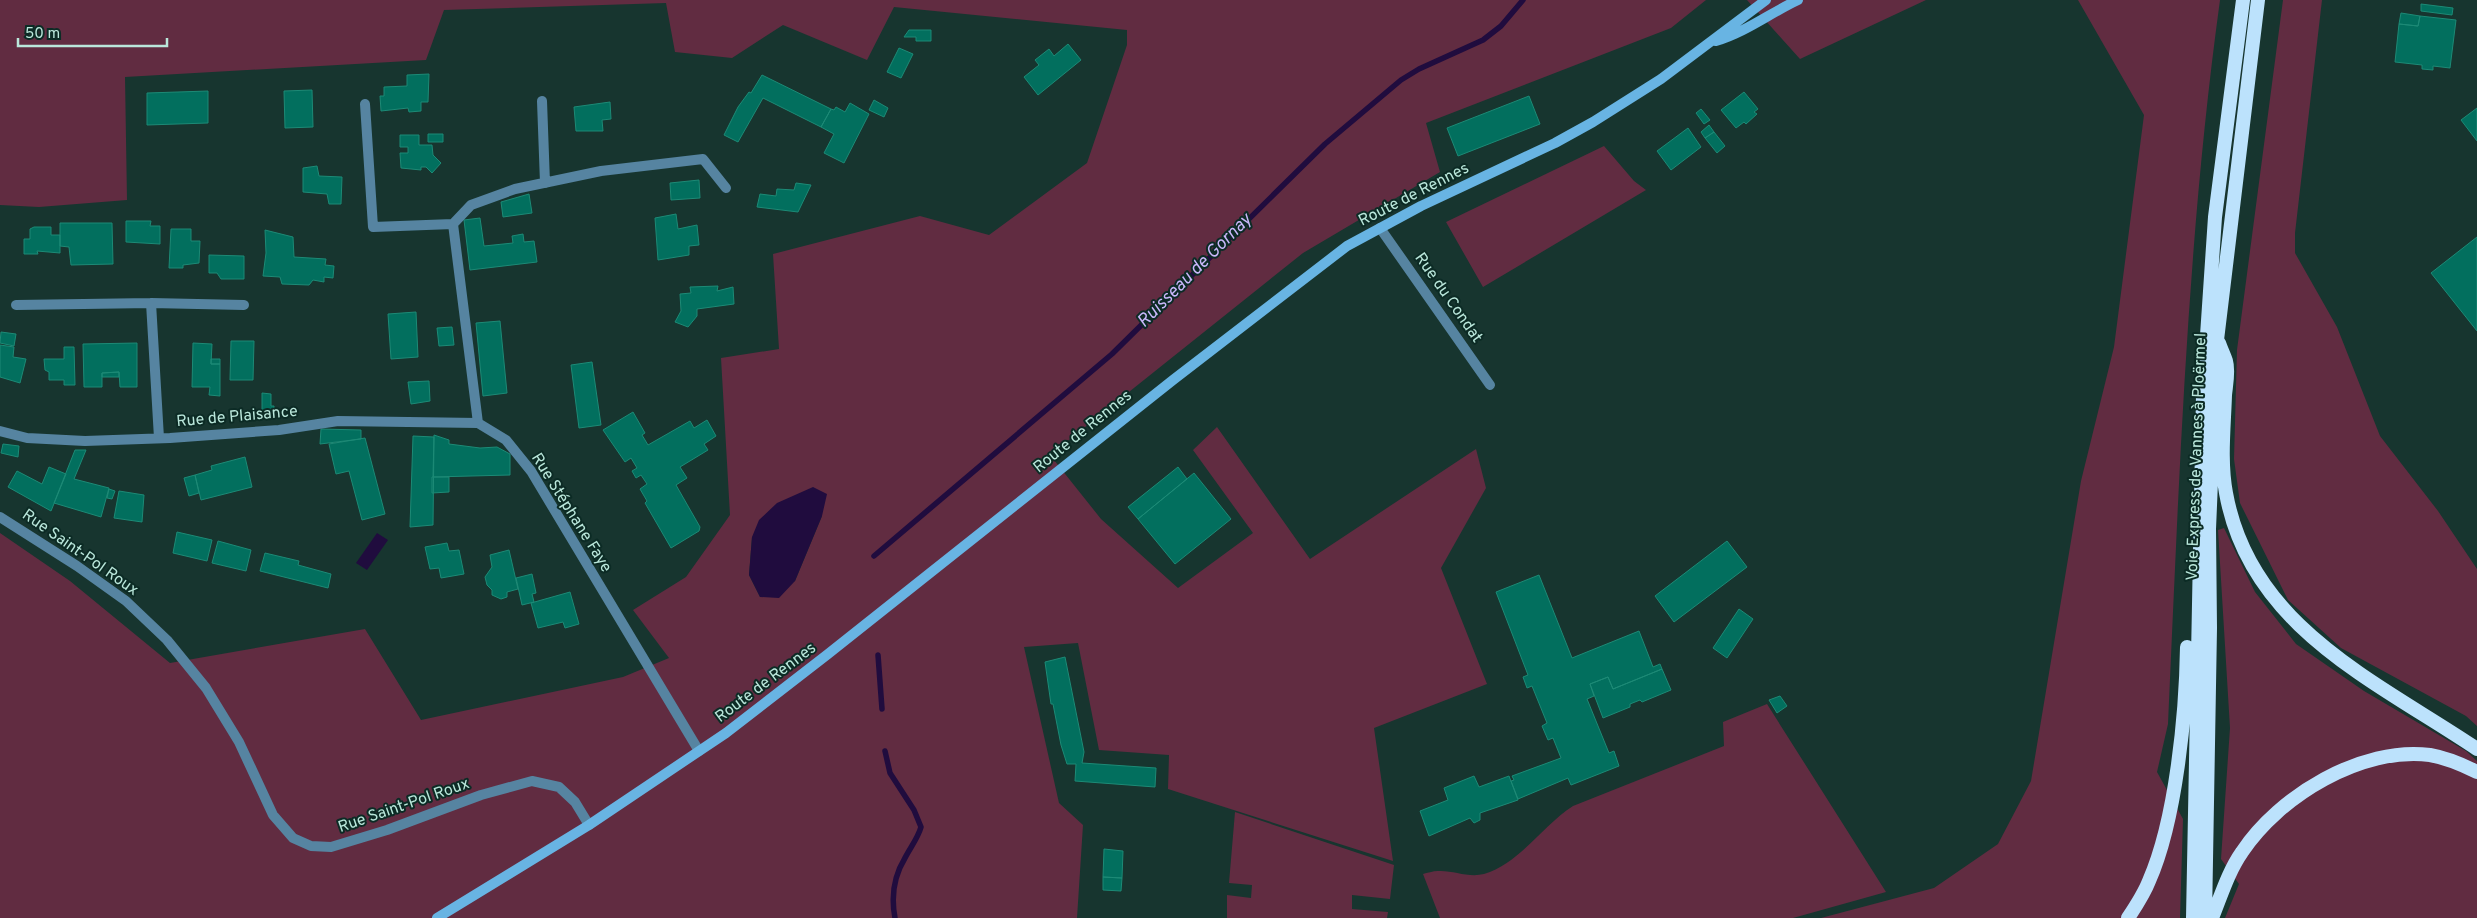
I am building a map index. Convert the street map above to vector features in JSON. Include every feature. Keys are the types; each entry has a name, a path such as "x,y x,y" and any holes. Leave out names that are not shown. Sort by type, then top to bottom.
{"highway":[{"name":"Voie Express de Vannes à Ploërmel","path":"2193,918 2199,521 2203,395 2215,217 2243,0"},
{"name":"Voie Express de Vannes à Ploërmel","path":"2205,918 2210,628 2209,529 2218,340 2258,0"},
{"path":"2218,340 2226,362 2224,472 2226,492 2238,534 2250,562 2264,584 2304,631 2332,655 2477,749"},
{"path":"2128,918 2149,881 2168,817 2179,750 2187,663 2189,539 2199,521"},
{"path":"2212,918 2237,860 2257,832 2301,793 2344,769 2388,756 2430,755 2462,764 2477,772"}],"main road":[{"name":"Route de Rennes","path":"437,918 589,825 700,751 828,654 1172,380 1339,252 1421,206 1555,143 1661,78 1766,0"},
{"path":"1710,43 1737,35 1774,12 1798,0"}],"street":[{"path":"542,102 545,183"},
{"path":"365,104 373,227 453,224 471,204 515,189 601,171 703,159 726,188"},
{"path":"453,224 478,423"},
{"name":"Rue du Condat","path":"1380,228 1490,385"},
{"path":"151,304 159,438"},
{"path":"16,305 244,305"},
{"name":"Rue de Plaisance","path":"0,431 27,438 86,441 279,430 338,421 478,423"},
{"name":"Rue Stéphane Faye","path":"478,423 506,440 531,471 700,751"},
{"name":"Rue Saint-Pol Roux","path":"0,517 77,566 126,601 167,640 206,688 239,742 273,815 293,838 311,846 332,847 387,830 481,795 532,781 559,787 576,802 589,825"}],"shaded area":[{"path":"0,0 1706,0 1671,28 1426,123 1440,172 1303,253 1050,455 1101,519 1178,588 1253,533 1193,450 1217,427 1310,559 1476,449 1486,488 1441,568 1487,684 1374,728 1393,861 1168,789 1169,755 1099,750 1078,643 1024,647 1059,803 1083,825 1077,918 0,918 0,533 70,581 170,663 365,629 421,720 623,677 669,658 633,610 686,577 730,515 721,358 779,349 773,254 920,216 989,235 1087,163 1127,45 1127,30 894,7 867,60 783,25 732,58 675,52 666,3 444,10 426,60 125,77 127,200 39,207 0,205","holes":["822,516 795,581 760,597 749,575 752,537"]},
{"path":"1747,0 1926,0 1800,59"},
{"path":"2078,0 2220,0 2209,90 2192,271 2168,724 2157,772 2183,819 2180,918 1821,918 1934,888 1998,844 2031,781 2081,481 2114,347 2144,115"},
{"path":"2283,0 2322,0 2295,233 2295,253 2337,327 2380,436 2438,511 2477,569 2477,726 2466,716 2341,648 2288,600 2240,503 2234,459 2237,350"},
{"path":"1604,146 1634,181 1646,190 1483,287 1446,222"},
{"path":"813,487 827,494 822,516 795,581 779,598 760,597 749,575 752,537 759,520 777,503"},
{"path":"2224,528 2255,592 2296,644 2364,691 2466,751 2477,761 2477,918 2225,918 2239,884 2221,859 2230,728 2218,530"},
{"path":"377,533 388,540 367,570 356,563"},
{"path":"1767,704 1886,892 1793,918 1440,918 1423,874 1444,871 1478,875 1497,869 1520,853 1573,806 1724,746 1723,722"},
{"path":"1235,812 1394,865 1390,899 1352,895 1352,909 1388,912 1387,918 1227,918 1227,895 1251,898 1252,885 1229,883"}],"building":[{"path":"2421,4 2453,8 2452,15 2421,11"},
{"path":"2401,13 2420,16 2418,26 2399,24"},
{"path":"2420,16 2456,20 2450,68 2433,66 2433,70 2422,69 2422,65 2395,62 2399,24 2418,26"},
{"path":"909,30 931,30 931,41 916,41 916,37 904,37"},
{"path":"1068,44 1081,60 1038,95 1024,77 1039,65 1035,60 1049,49 1054,56"},
{"path":"899,48 913,54 901,78 887,72"},
{"path":"429,74 428,102 421,102 421,111 409,112 408,108 381,111 380,96 384,96 384,87 407,86 407,75"},
{"path":"762,75 831,109 821,127 763,98 738,142 724,135 738,107 749,92 751,93"},
{"path":"312,90 313,127 285,128 284,91"},
{"path":"208,91 208,123 147,125 147,93"},
{"path":"1744,92 1758,109 1754,112 1757,114 1746,124 1744,122 1736,128 1721,110"},
{"path":"1529,96 1540,124 1458,156 1447,128"},
{"path":"874,100 888,108 884,117 869,110"},
{"path":"610,102 611,119 602,120 603,131 576,131 574,107"},
{"path":"850,103 869,114 844,163 824,153 834,134 821,127 831,109 834,110 836,107 845,112"},
{"path":"2477,108 2477,141 2461,120"},
{"path":"1701,109 1710,120 1704,124 1696,113"},
{"path":"1709,125 1714,132 1705,138 1701,132"},
{"path":"1688,128 1701,147 1671,170 1657,151"},
{"path":"1714,132 1725,146 1717,153 1705,138"},
{"path":"428,134 443,134 443,142 428,142"},
{"path":"400,135 419,135 419,145 432,145 433,155 441,163 432,173 426,167 421,167 421,170 401,168 400,153 408,153 408,147 400,147"},
{"path":"317,166 319,176 342,177 341,204 329,204 327,194 303,192 303,168"},
{"path":"699,180 700,198 671,200 670,183"},
{"path":"796,183 811,185 798,212 757,207 760,194 776,196 777,189 794,190"},
{"path":"529,194 532,213 503,217 501,202"},
{"path":"676,214 678,229 697,225 699,245 689,246 689,255 658,260 655,218"},
{"path":"480,218 484,246 513,243 512,236 523,234 524,242 534,241 537,262 470,270 464,220"},
{"path":"126,221 151,221 150,226 160,226 160,244 126,242"},
{"path":"60,223 112,223 113,264 71,265 69,247 60,246"},
{"path":"34,227 51,227 51,235 60,235 60,253 37,251 38,254 24,254 24,239 30,239 30,229"},
{"path":"171,229 191,229 191,241 200,241 199,263 183,265 183,268 169,268"},
{"path":"265,230 293,237 294,257 326,259 325,265 334,266 333,278 324,277 324,282 313,280 309,285 282,284 280,277 263,276 266,253"},
{"path":"2477,237 2477,331 2431,273"},
{"path":"209,255 244,256 244,279 221,279 217,273 209,273"},
{"path":"718,286 717,291 733,287 734,304 697,309 697,316 688,327 675,322 681,311 680,294 691,293 690,287"},
{"path":"416,312 418,357 391,359 388,314"},
{"path":"500,321 507,393 483,396 476,323"},
{"path":"452,327 454,345 439,346 437,328"},
{"path":"1,332 16,334 14,346 0,343"},
{"path":"231,341 254,341 253,380 230,380"},
{"path":"137,343 137,387 120,387 119,372 102,373 102,387 84,387 83,344"},
{"path":"193,343 212,344 211,364 220,364 220,396 209,395 210,387 192,387"},
{"path":"0,345 14,347 13,357 26,359 20,383 0,377"},
{"path":"64,347 74,347 75,385 64,385 64,380 49,380 49,372 45,370 44,359 64,359"},
{"path":"211,359 220,359 220,364 211,364"},
{"path":"592,362 601,425 579,428 571,365"},
{"path":"119,372 119,377 102,377 102,373"},
{"path":"429,381 430,401 411,404 408,382"},
{"path":"262,393 271,394 271,406 274,406 274,417 262,416"},
{"path":"633,412 645,433 642,435 648,445 690,421 694,428 707,420 716,436 704,444 708,450 680,467 687,478 676,485 700,527 699,531 671,548 645,503 647,501 640,489 647,484 641,475 636,478 632,471 637,468 631,458 625,462 603,430"},
{"path":"321,429 361,430 361,439 320,444"},
{"path":"434,435 449,440 449,444 480,448 497,447 510,454 510,475 433,477"},
{"path":"413,436 434,437 433,525 410,527"},
{"path":"365,438 385,514 362,520 349,471 336,474 329,444"},
{"path":"3,444 19,446 18,457 1,453"},
{"path":"75,450 86,450 74,479 109,488 101,517 54,503"},
{"path":"245,457 252,487 201,500 195,475 212,470 211,466"},
{"path":"49,467 66,474 51,511 8,487 17,471 42,484"},
{"path":"1178,467 1187,479 1138,519 1128,507"},
{"path":"1194,473 1231,519 1175,564 1138,519"},
{"path":"195,475 199,493 189,496 184,478"},
{"path":"432,477 449,477 449,492 432,493"},
{"path":"109,489 115,491 112,499 107,498"},
{"path":"119,491 144,495 142,522 114,518"},
{"path":"177,532 212,540 207,561 173,553"},
{"path":"218,541 251,550 246,571 212,563"},
{"path":"1727,541 1747,567 1674,622 1655,596"},
{"path":"447,543 449,551 459,550 464,574 441,578 439,568 430,569 425,547"},
{"path":"509,550 518,589 507,592 507,597 501,599 492,595 492,590 487,585 485,577 492,567 490,555"},
{"path":"265,553 299,561 298,565 331,574 328,588 260,571"},
{"path":"532,574 536,593 532,594 534,602 522,605 516,578"},
{"path":"1539,575 1572,658 1639,631 1653,667 1660,664 1662,669 1613,689 1608,677 1590,684 1594,696 1587,699 1609,753 1614,751 1619,766 1571,785 1568,778 1518,799 1511,781 1514,780 1512,776 1561,758 1553,738 1548,740 1542,726 1547,723 1532,686 1527,688 1523,677 1528,675 1496,592"},
{"path":"570,592 579,624 565,628 563,622 538,628 531,603"},
{"path":"1739,609 1753,619 1727,658 1713,648"},
{"path":"1065,657 1084,752 1082,763 1156,768 1155,787 1075,781 1076,764 1067,764 1061,745 1053,704 1051,704 1045,662"},
{"path":"1662,669 1671,690 1642,702 1640,700 1630,704 1630,707 1603,718 1590,684 1608,677 1613,689"},
{"path":"1780,696 1787,706 1777,713 1769,700"},
{"path":"1474,776 1479,787 1509,776 1518,800 1480,813 1480,820 1474,823 1470,818 1429,836 1420,811 1448,800 1444,788"},
{"path":"1104,849 1123,851 1122,878 1103,877"},
{"path":"1103,877 1122,878 1121,891 1103,890"}],"waterway":[{"name":"Ruisseau de Gornay","path":"874,556 1112,354 1325,144 1401,80 1419,69 1483,40 1501,26 1523,0"},
{"path":"878,655 882,709"},
{"path":"885,751 890,773 914,810 921,827 898,872 893,902 895,918"}]}
